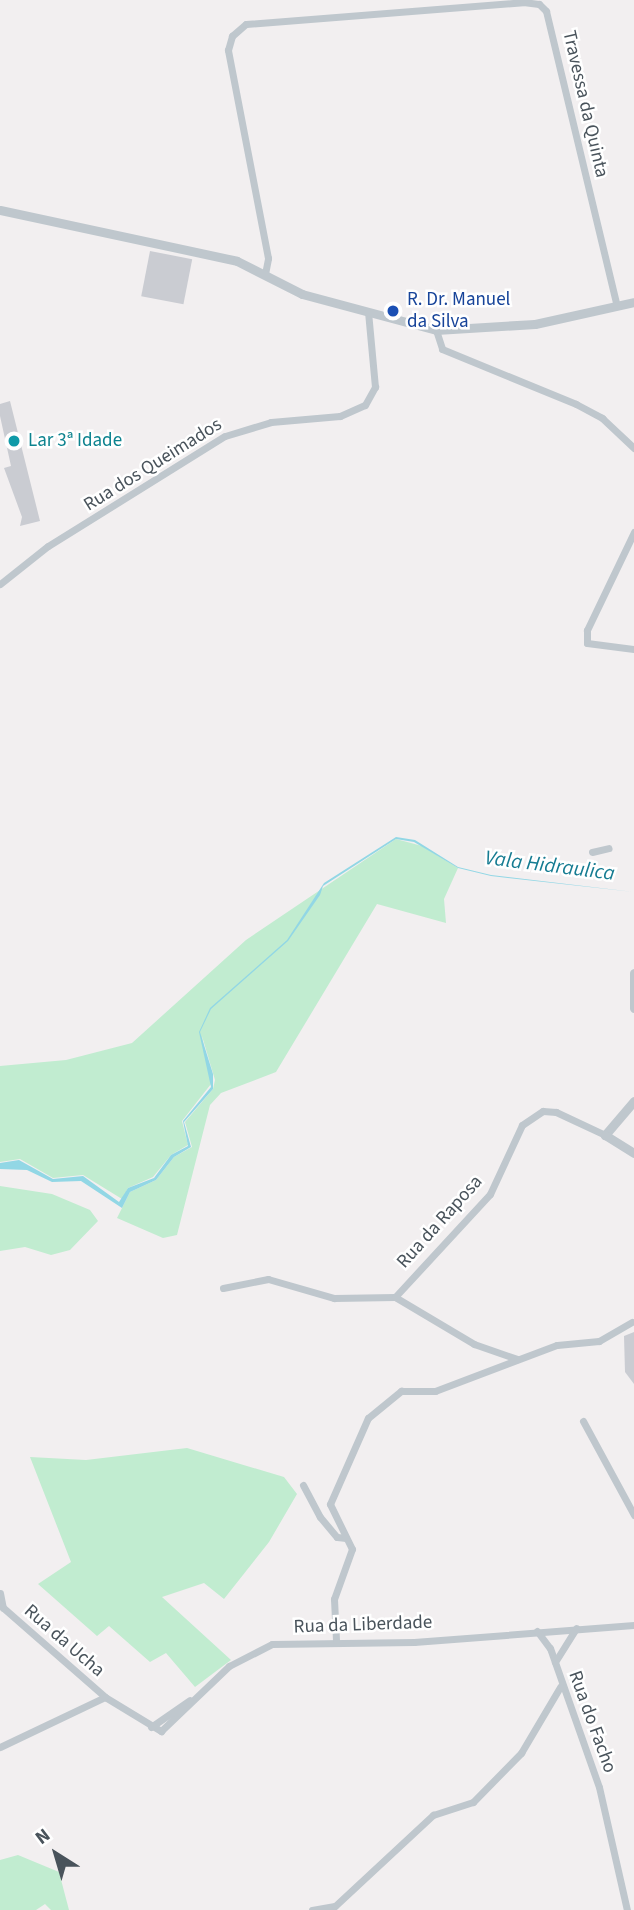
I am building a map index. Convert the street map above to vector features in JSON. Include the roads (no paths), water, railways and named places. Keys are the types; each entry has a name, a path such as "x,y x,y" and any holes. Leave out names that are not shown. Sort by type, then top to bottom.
{"street":[{"name":"Travessa da Quinta","path":"265,274 268,258 228,50 232,36 246,24 523,2 539,4 546,12 617,306"},
{"path":"0,210 237,261 302,293 436,330 535,324 634,302"},
{"name":"Rua dos Queimados","path":"0,584 48,546 225,436 271,422 340,416 365,405 376,387 368,312"},
{"path":"436,330 442,349 576,404 602,418 634,447"},
{"path":"634,533 587,630 587,643 634,649"},
{"path":"592,852 609,848"},
{"path":"634,973 634,1008"},
{"path":"634,1101 605,1135 634,1153"},
{"name":"Rua da Raposa","path":"517,1359 474,1344 395,1297 490,1194 522,1125 543,1111 556,1112 605,1135"},
{"path":"223,1288 268,1279 334,1298 395,1297"},
{"path":"336,1640 334,1600 350,1558 346,1538 330,1504 368,1418 401,1391 435,1391 557,1345 599,1341 632,1322"},
{"path":"583,1421 634,1515"},
{"path":"303,1485 320,1517 337,1537 346,1538"},
{"name":"Rua da Ucha","path":"0,1593 1,1607 105,1697"},
{"name":"Rua da Liberdade","path":"105,1697 151,1727 166,1731 194,1698 229,1666 260,1648 336,1640 414,1643 634,1625"},
{"path":"555,1662 576,1628"},
{"name":"Rua do Facho","path":"537,1631 555,1662 560,1687 599,1787 627,1910"},
{"path":"312,1910 333,1908 433,1815 473,1802 521,1753 560,1687"},
{"path":"0,1747 105,1697"},
{"path":"624,1897 634,1895"}],"water":[{"path":"396,837 415,840 458,867 491,875 634,892 491,876 458,868 414,842 396,839 323,886 320,895 288,941 211,1009 200,1032 213,1074 213,1089 184,1122 191,1147 174,1157 156,1180 130,1192 122,1208 81,1181 52,1182 27,1170 0,1169 0,1163 19,1160 53,1179 83,1176 119,1202 128,1188 154,1178 171,1155 188,1146 183,1121 211,1087 199,1032 210,1008 287,940 324,883"}],"place":[{"name":"R. Dr. Manuel da Silva","path":"393,311"},
{"name":"Lar 3ª Idade","path":"14,441"}],"water label":[{"name":"Vala Hidraulica","path":"550,865"}]}
